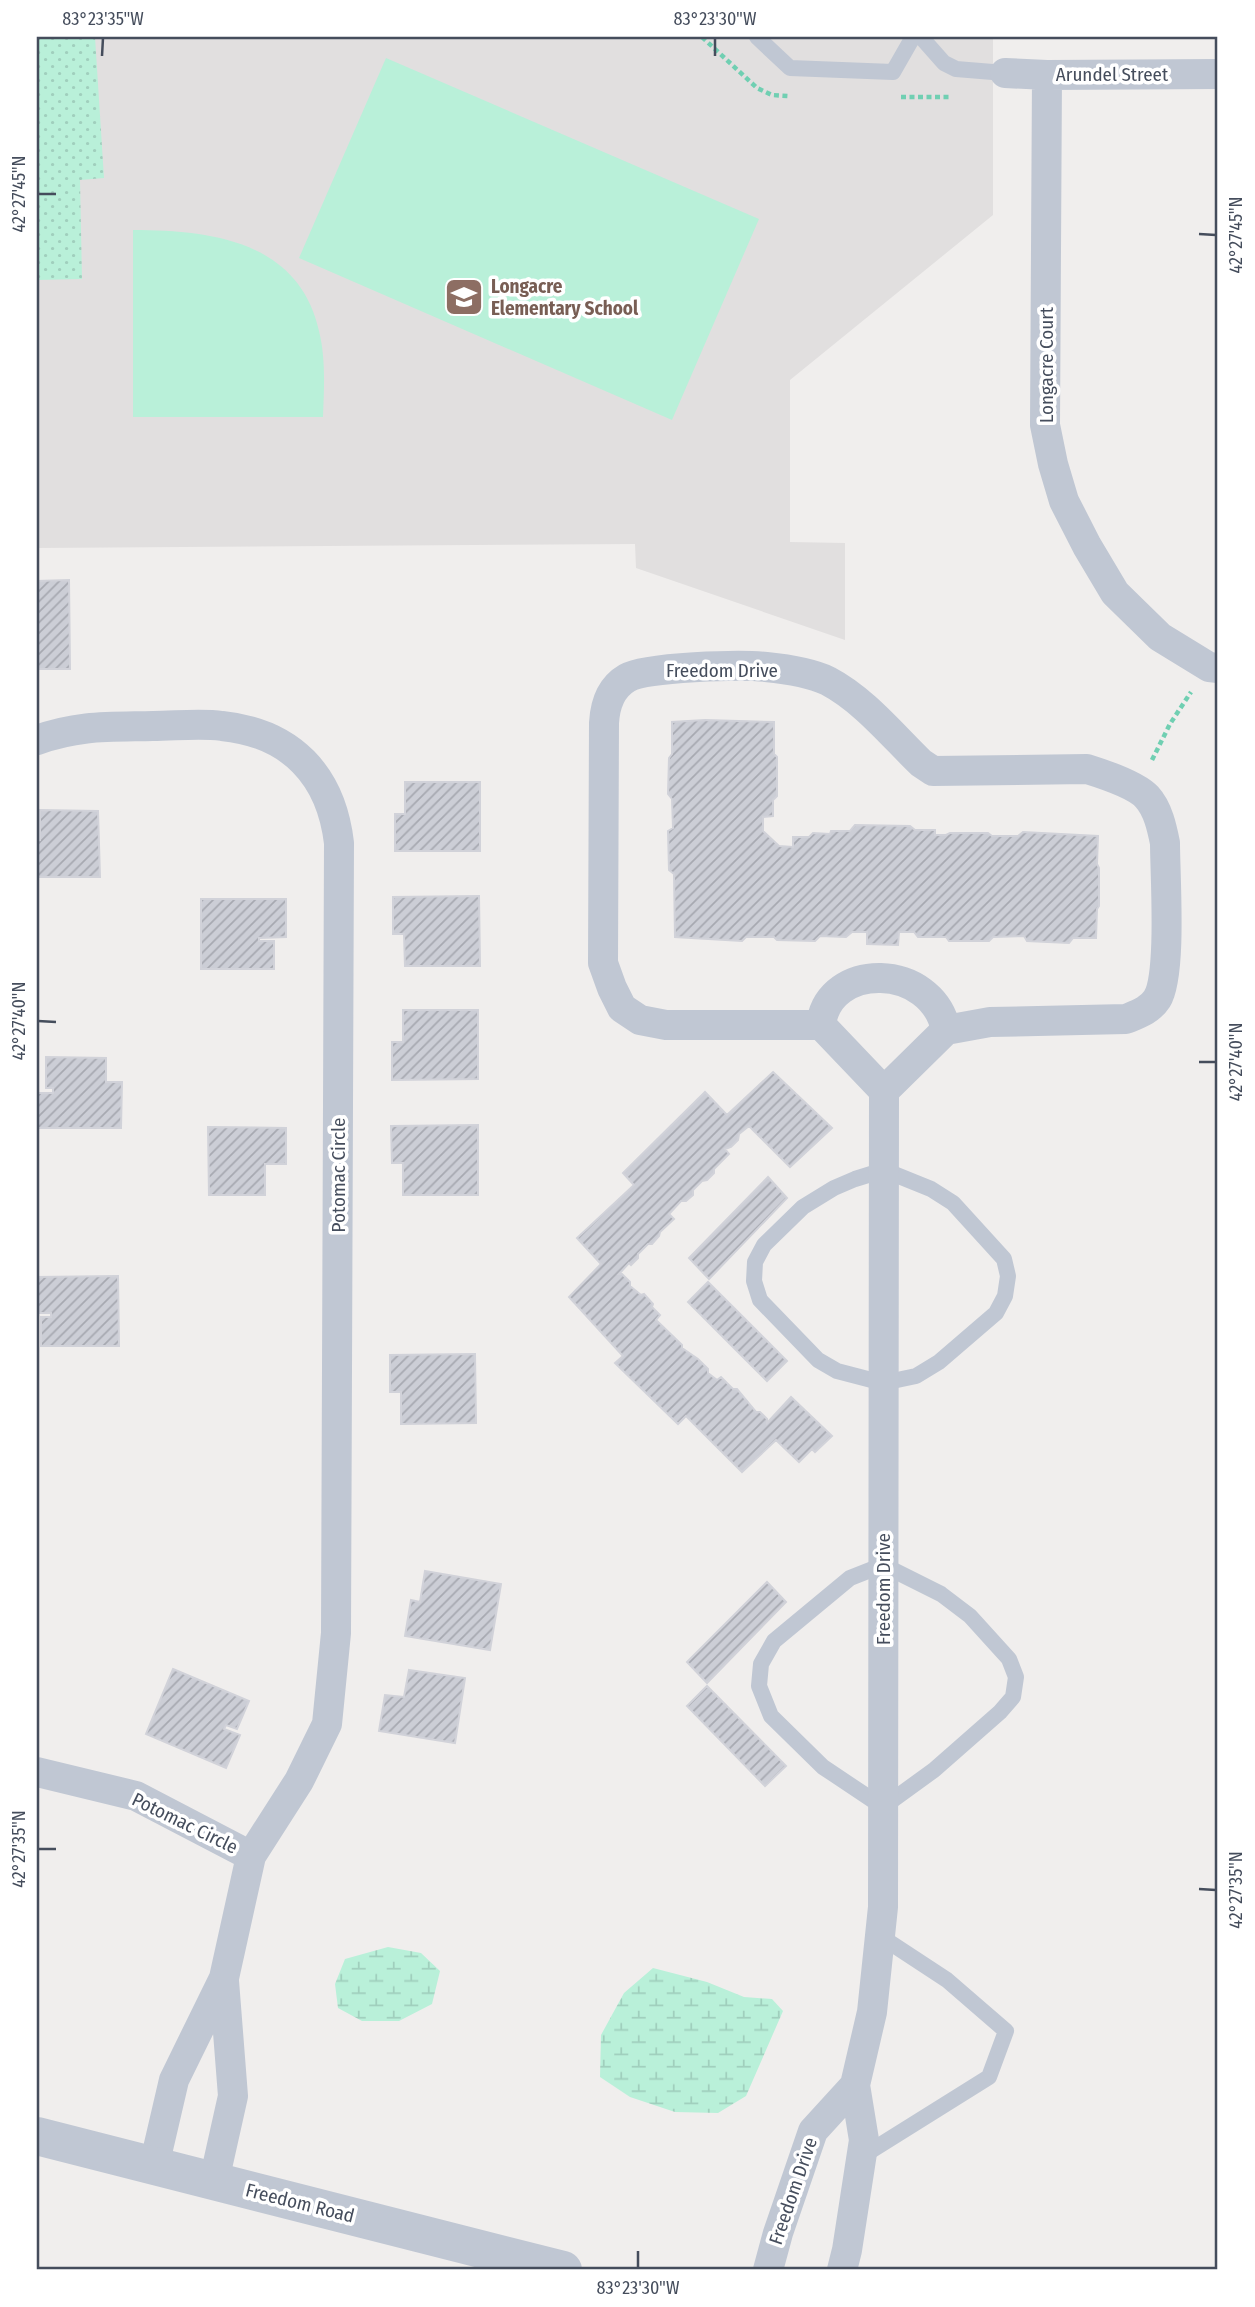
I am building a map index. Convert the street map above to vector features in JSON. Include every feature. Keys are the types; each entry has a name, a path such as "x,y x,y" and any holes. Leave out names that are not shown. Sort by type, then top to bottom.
{"street":[{"name":"Arundel Street","path":"1005,73 1218,74"},
{"name":"Longacre Court","path":"1047,75 1045,425 1063,501 1115,593 1160,637 1208,664"},
{"name":"Freedom Drive","path":"821,1025 666,1025 640,1020 622,1008 603,963 604,723 605,707 612,692 627,677 658,669 762,666 796,671 826,680 849,694 921,763 933,771 1087,769 1111,777 1146,797 1161,824 1165,843 1166,968 1157,999 1144,1012 1126,1019 990,1022 946,1030"},
{"name":"Potomac Circle","path":"37,740 63,731 87,727 220,726 251,731 279,743 299,757 317,775 336,819 339,843 336,1633 327,1724 299,1781 251,1856 224,1979 174,2080 154,2166"},
{"path":"877,977 897,979 914,986 931,1000 943,1015 946,1030 884,1091 821,1025 822,1014 843,989 858,981 877,977"},
{"name":"Freedom Drive","path":"842,2270 864,2140 855,2085 872,2012 883,1907 884,1091"},
{"name":"Potomac Circle","path":"37,1772 136,1796 251,1856"},
{"name":"Potomac Circle","path":"214,2181 233,2096 224,1979"},
{"name":"Freedom Drive","path":"768,2270 813,2131 855,2085"},
{"name":"Freedom Road","path":"37,2136 563,2270"}],"lane":[{"path":"757,37 790,68 893,72 913,37"},
{"path":"921,37 944,63 956,69 1005,73"},
{"path":"884,1170 930,1189 953,1203 1004,1259 1008,1276 1005,1296 996,1313 939,1362 916,1376 883,1382 837,1371 818,1360 760,1300 754,1281 755,1262 764,1245 803,1207 834,1188 884,1170"},
{"path":"883,1565 941,1594 970,1616 1009,1659 1016,1677 1013,1697 1000,1712 943,1763 883,1807 822,1767 771,1716 759,1686 761,1664 774,1642 850,1578 883,1565"},
{"path":"861,2157 989,2077 1006,2031 947,1980 880,1936"}],"path":[{"path":"1135,790 1148,771 1170,724 1208,664"}],"shaded area":[{"name":"Longacre Elementary School","path":"37,37 993,37 993,215 790,380 790,542 845,543 845,640 636,568 635,544 37,548"}],"green space":[{"path":"37,37 95,37 104,178 80,180 82,279 37,280"},
{"path":"386,58 759,219 672,420 299,258"},
{"path":"133,230 192,233 221,238 272,259 292,277 308,301 319,331 324,363 323,417 133,417"},
{"path":"388,1947 421,1953 440,1971 432,2004 399,2021 362,2021 338,2008 335,1984 345,1959"},
{"path":"653,1968 707,1982 744,1997 772,1999 783,2011 746,2096 718,2113 675,2112 630,2097 600,2077 601,2035 624,1993"}],"building":[{"path":"69,580 70,669 37,669 37,581"},
{"path":"672,722 774,722 777,796 773,800 773,816 763,817 763,831 779,846 793,847 793,837 850,831 855,825 910,826 915,830 935,830 935,835 988,833 992,836 1018,836 1023,832 1098,836 1099,906 1096,938 1073,938 1069,943 1027,941 1024,936 993,937 989,941 949,941 946,937 918,937 914,932 899,932 898,945 867,944 867,932 852,932 846,937 820,936 815,941 777,940 774,937 746,937 742,941 675,937 674,874 669,870 668,831 673,828 672,799 668,794"},
{"path":"405,782 480,782 480,851 395,851 395,814 405,814"},
{"path":"40,810 98,811 100,877 37,877"},
{"path":"479,896 480,966 405,966 404,934 393,934 393,897"},
{"path":"201,899 286,899 286,937 259,938 259,941 274,941 274,969 201,969"},
{"path":"403,1010 478,1010 478,1079 392,1080 392,1042 403,1042"},
{"path":"46,1057 106,1058 106,1082 122,1082 121,1128 37,1128 37,1093 53,1093 53,1088 46,1088"},
{"path":"773,1072 832,1128 790,1167 749,1126 739,1134 738,1140 731,1147 725,1149 729,1154 714,1169 714,1173 702,1181 693,1190 693,1195 686,1201 681,1201 669,1214 674,1219 652,1244 648,1244 638,1254 638,1258 631,1265 629,1263 619,1274 653,1304 652,1307 660,1315 656,1320 682,1348 698,1359 717,1380 721,1377 733,1389 737,1389 756,1412 760,1412 767,1419 767,1423 791,1397 832,1436 815,1452 812,1449 799,1462 776,1440 742,1472 686,1416 678,1424 615,1363 623,1356 569,1297 601,1264 577,1238 634,1185 623,1173 705,1092 727,1115"},
{"path":"478,1125 478,1195 403,1195 403,1163 392,1163 391,1126"},
{"path":"208,1127 286,1128 286,1164 265,1164 265,1195 209,1195"},
{"path":"768,1177 787,1198 709,1279 689,1258"},
{"path":"118,1276 119,1346 41,1346 41,1317 51,1317 51,1313 37,1313 37,1277"},
{"path":"708,1282 787,1361 767,1381 688,1302"},
{"path":"475,1354 476,1423 401,1424 401,1392 390,1392 390,1355"},
{"path":"425,1571 501,1584 490,1650 405,1636 411,1600 420,1602"},
{"path":"767,1582 786,1602 707,1683 687,1662"},
{"path":"173,1669 249,1701 237,1729 226,1725 224,1729 240,1735 226,1768 146,1734"},
{"path":"409,1670 465,1678 455,1743 379,1731 385,1695 404,1697"},
{"path":"707,1686 786,1766 765,1786 687,1706"}],"place":[{"name":"Longacre Elementary School","path":"464,297"}]}
